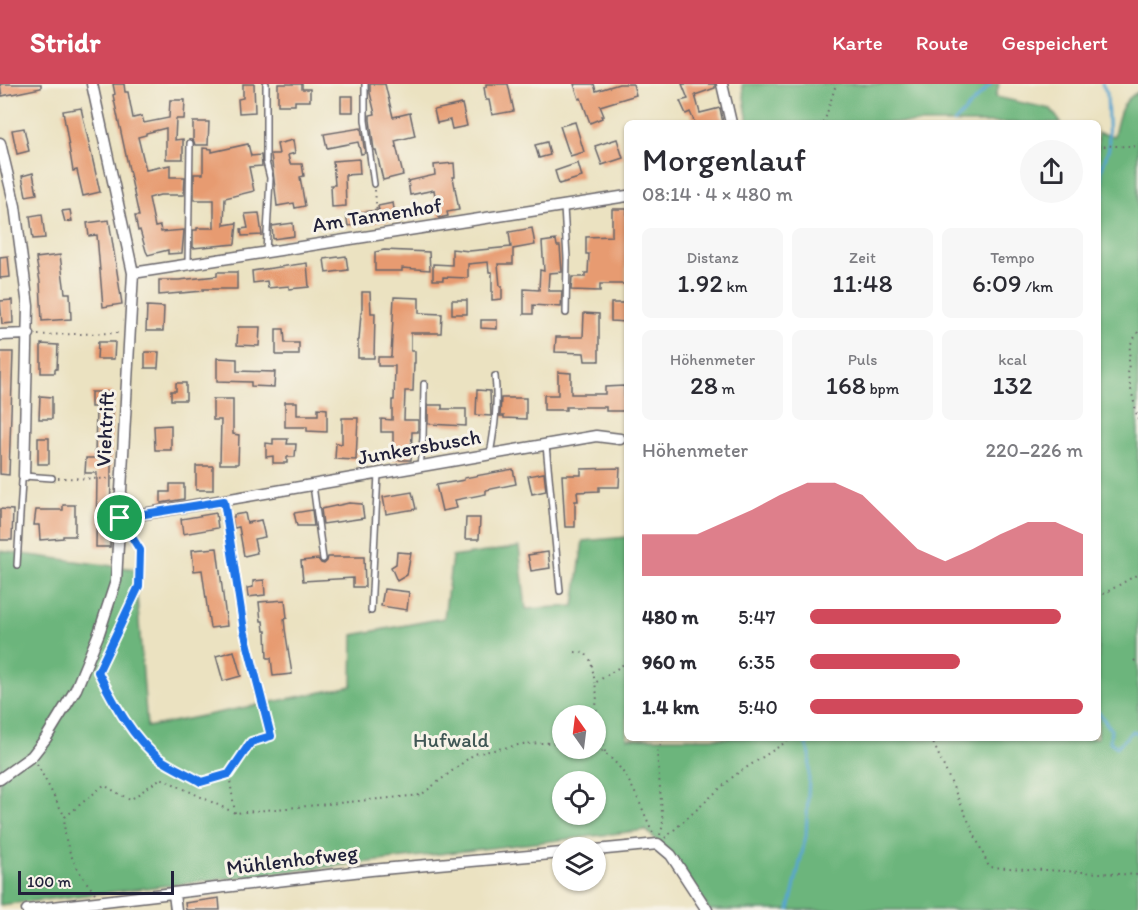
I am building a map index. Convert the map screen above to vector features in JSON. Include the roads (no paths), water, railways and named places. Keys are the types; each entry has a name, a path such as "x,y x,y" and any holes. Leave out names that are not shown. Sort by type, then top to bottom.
{"street":[{"name":"Viehtrift","path":"0,779 32,756 46,738 76,689 99,633 116,581 133,273 92,84"},
{"path":"722,84 730,120"},
{"path":"0,143 15,206 28,306 24,476"},
{"name":"Am Tannenhof","path":"133,273 624,196"},
{"path":"0,335 29,334"},
{"name":"Junkersbusch","path":"120,518 596,436 620,439"},
{"path":"606,849 658,844 671,855 707,910"},
{"name":"Mühlenhofweg","path":"27,910 104,906 174,894 371,870 552,854"},
{"path":"174,894 176,910"}],"lane":[{"path":"266,84 266,162 270,178 266,252"},
{"path":"365,84 365,120 374,184"},
{"path":"189,264 190,143"},
{"path":"564,205 567,258 566,314"},
{"path":"490,454 497,398 495,375"},
{"path":"420,466 424,384"},
{"path":"546,445 560,591"},
{"path":"371,611 378,474"},
{"path":"17,565 24,476 52,478"},
{"path":"313,485 323,559"},
{"path":"224,501 244,630 258,680"}],"waterway":[{"path":"957,120 991,84"},
{"path":"1101,171 1109,148 1107,93 1102,84"},
{"path":"1101,171 1103,196 1101,199"},
{"path":"1101,716 1111,729 1110,742 1117,747 1133,731 1138,733"},
{"path":"789,910 806,836 810,755 805,741"}],"park label":[{"name":"Hufwald","path":"451,740"}]}
